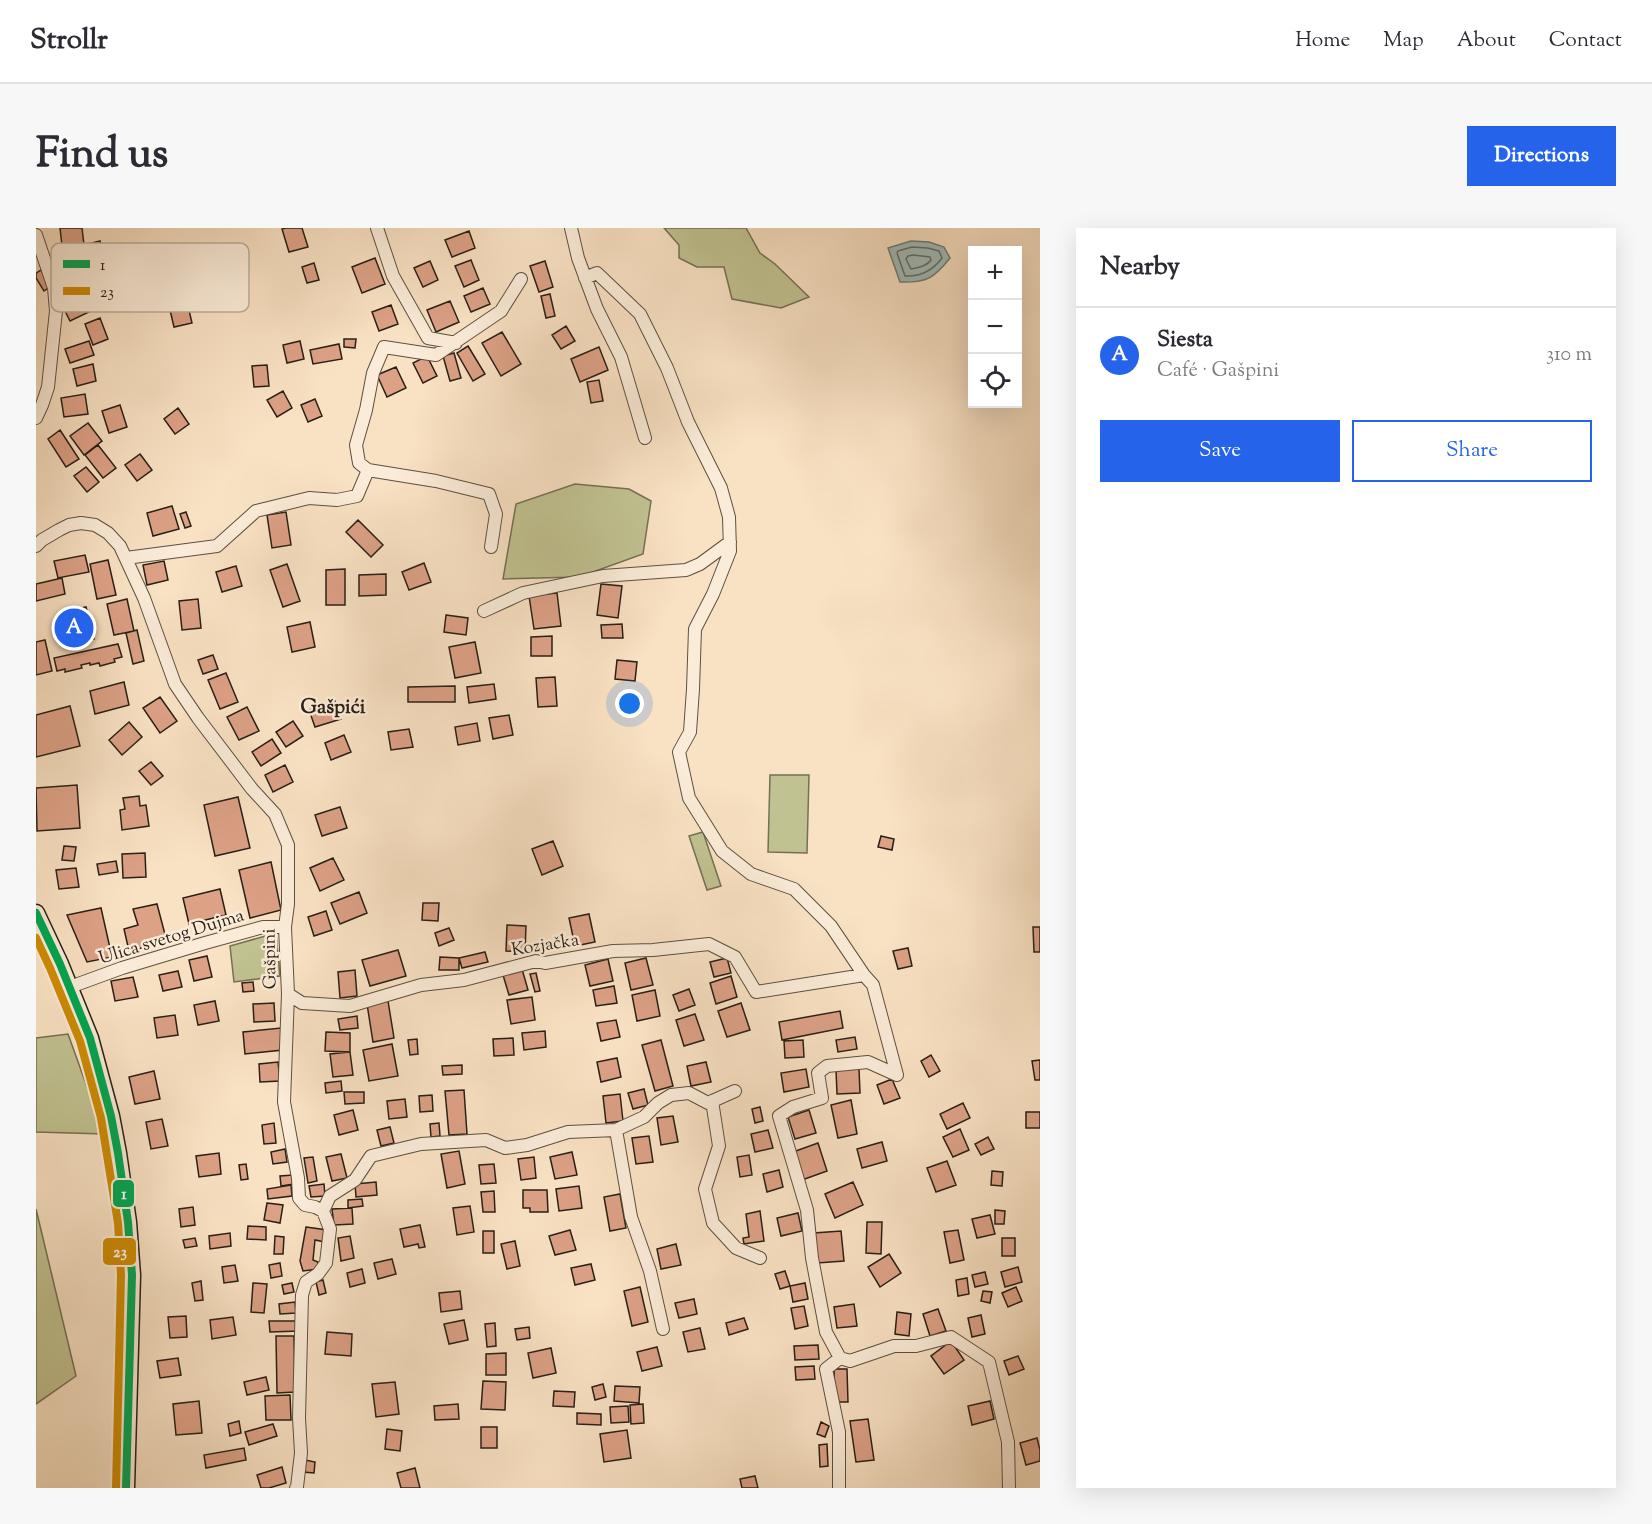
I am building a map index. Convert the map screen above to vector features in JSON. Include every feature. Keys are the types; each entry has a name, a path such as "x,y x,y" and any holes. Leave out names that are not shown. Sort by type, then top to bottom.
{"street":[{"path":"377,228 393,276 428,338 456,343"},
{"path":"571,228 578,258 597,309 621,357 645,438"},
{"path":"36,235 51,279"},
{"path":"585,278 597,273 640,314 667,368 688,422 721,488 729,517 730,551 713,594 695,629 690,732 679,752 689,798 722,850 751,874 794,889 831,926 873,985 897,1074 868,1062 827,1066 818,1073 822,1098 793,1107 779,1116 807,1210 812,1258 826,1332 840,1358 850,1361 894,1346 916,1346 951,1337 989,1362 1008,1442 1009,1488"},
{"path":"491,547 496,514 489,494 436,481 368,470 359,463 356,445 373,373 384,347 436,355 501,311 521,279"},
{"path":"36,418 48,387 56,312"},
{"path":"126,558 218,546 256,511 309,498 337,500 357,496 368,470"},
{"name":"Gašpini","path":"36,546 59,530 81,523 95,525 108,533 120,546 144,598 175,684 245,780 274,814 288,845 288,904 285,927 288,994 284,1102 298,1178 299,1198 304,1204 323,1211"},
{"path":"484,611 523,593 603,576 686,570 700,564 730,542"},
{"path":"36,913 70,987 90,1038 111,1116 118,1153 128,1222 132,1275 126,1488"},
{"name":"Ulica svetog Dujma","path":"70,987 122,968 263,927 285,927"},
{"name":"Kozjačka","path":"288,994 302,1003 350,1006 420,985 464,980 536,961 545,963 613,951 653,950 709,944 735,957 756,992 864,975"},
{"path":"296,1488 301,1454 299,1418 302,1295 306,1282 318,1274 326,1263 330,1229 323,1211 330,1196 355,1180 370,1156 421,1144 486,1140 505,1148 527,1145 568,1132 616,1130 644,1117 658,1102 671,1095 689,1093 708,1103 735,1091"},
{"path":"712,1101 719,1146 705,1189 713,1223 736,1248 760,1258"},
{"path":"616,1130 631,1217 650,1271 663,1329"},
{"path":"839,1488 839,1432 826,1369 840,1358"}],"green space":[{"path":"664,228 746,228 760,253 775,264 809,297 781,308 732,299 724,267 697,267 679,258 679,245"},
{"path":"575,484 629,489 651,501 643,554 579,577 503,579 516,504"},
{"path":"770,775 809,775 807,853 768,852"},
{"path":"703,832 721,886 707,890 689,836"},
{"path":"276,933 280,976 234,982 230,946"},
{"path":"68,1034 104,1134 36,1132 36,1038"},
{"path":"36,1209 76,1376 36,1404"}],"water":[{"path":"911,241 929,242 944,247 950,258 929,278 900,282 888,248"}],"building":[{"path":"60,228 82,228 84,243 62,243"},
{"path":"302,228 308,247 289,252 282,229"},
{"path":"469,231 475,248 452,257 445,240"},
{"path":"375,258 385,284 362,293 352,267"},
{"path":"471,260 479,280 464,287 455,266"},
{"path":"430,261 438,280 423,287 414,268"},
{"path":"545,261 553,287 539,292 530,266"},
{"path":"314,263 319,280 307,283 302,267"},
{"path":"41,270 51,286 44,291 36,278 36,273"},
{"path":"483,288 490,304 471,312 464,296"},
{"path":"550,294 555,316 546,318 541,296"},
{"path":"450,301 459,322 436,332 427,310"},
{"path":"391,305 398,324 379,331 372,312"},
{"path":"66,312 89,312 70,321"},
{"path":"170,312 189,312 192,323 174,327"},
{"path":"100,318 108,339 93,345 85,324"},
{"path":"566,326 575,341 561,349 552,335"},
{"path":"502,332 521,364 501,376 482,343"},
{"path":"344,339 356,339 355,348 344,347"},
{"path":"89,341 94,355 70,363 65,349"},
{"path":"300,341 304,359 287,363 283,345"},
{"path":"339,344 342,359 313,364 310,350"},
{"path":"468,346 485,374 473,381 457,353"},
{"path":"599,347 608,370 580,382 571,359"},
{"path":"454,353 461,378 450,381 443,356"},
{"path":"427,356 437,376 423,383 413,363"},
{"path":"93,364 96,381 77,386 73,369"},
{"path":"267,365 269,386 254,387 252,366"},
{"path":"396,367 406,388 387,397 377,375"},
{"path":"599,380 603,401 591,403 587,382"},
{"path":"283,391 292,408 277,417 267,400"},
{"path":"85,394 88,414 64,417 61,398"},
{"path":"315,399 322,416 308,422 301,405"},
{"path":"120,405 127,427 109,433 102,411"},
{"path":"178,408 189,424 175,434 164,419"},
{"path":"88,423 102,441 84,455 70,436"},
{"path":"60,430 79,459 66,467 48,439"},
{"path":"98,445 116,468 103,478 85,455"},
{"path":"140,454 152,470 137,481 125,465"},
{"path":"86,467 99,482 87,492 74,476"},
{"path":"172,506 179,529 153,536 147,513"},
{"path":"186,512 191,526 185,528 180,514"},
{"path":"286,512 291,545 272,548 267,515"},
{"path":"358,520 383,545 371,557 346,532"},
{"path":"85,555 89,572 58,578 54,561"},
{"path":"108,560 116,595 97,599 90,564"},
{"path":"164,561 168,580 147,585 143,565"},
{"path":"424,563 431,582 409,590 402,572"},
{"path":"287,564 300,601 283,607 270,570"},
{"path":"236,566 242,586 222,592 216,572"},
{"path":"345,569 345,605 326,605 326,570"},
{"path":"386,574 386,595 359,596 359,575"},
{"path":"62,578 65,594 36,601 36,584"},
{"path":"601,584 622,586 618,618 597,615"},
{"path":"557,593 561,626 534,629 529,596"},
{"path":"127,599 134,631 114,635 107,604"},
{"path":"198,599 201,628 182,630 179,601"},
{"path":"86,607 94,639 75,643 68,611"},
{"path":"446,615 468,618 466,635 444,632"},
{"path":"310,622 315,647 292,652 287,627"},
{"path":"622,624 623,638 602,638 601,625"},
{"path":"137,630 144,661 133,664 126,633"},
{"path":"552,636 552,656 531,656 531,637"},
{"path":"45,640 52,671 36,675 36,642"},
{"path":"475,642 481,673 455,678 449,647"},
{"path":"118,644 122,657 114,659 115,662 100,666 99,663 90,665 90,663 81,665 82,668 65,672 65,669 57,671 54,658"},
{"path":"213,655 218,669 203,674 198,660"},
{"path":"617,660 637,662 635,681 615,679"},
{"path":"226,673 238,702 220,709 208,680"},
{"path":"555,677 557,706 538,707 536,678"},
{"path":"124,682 129,705 95,714 90,691"},
{"path":"494,684 496,699 469,703 467,687"},
{"path":"455,686 455,702 408,702 408,687"},
{"path":"160,697 177,721 160,733 143,708"},
{"path":"335,701 341,719 315,727 309,710"},
{"path":"70,706 80,746 36,757 36,715"},
{"path":"247,707 259,731 239,740 227,717"},
{"path":"509,715 513,735 493,739 489,718"},
{"path":"293,721 303,736 286,747 276,732"},
{"path":"129,722 142,737 122,755 109,740"},
{"path":"477,723 480,741 458,745 455,727"},
{"path":"409,729 413,747 391,750 388,732"},
{"path":"344,735 351,752 331,760 325,743"},
{"path":"272,739 281,753 261,766 252,752"},
{"path":"151,762 163,776 151,785 139,771"},
{"path":"285,765 293,782 273,792 265,775"},
{"path":"77,785 80,828 37,831 36,788"},
{"path":"139,796 140,806 146,805 149,826 122,830 120,810 125,809 123,798"},
{"path":"238,797 250,848 215,856 204,805"},
{"path":"340,807 347,828 322,836 315,815"},
{"path":"881,836 894,839 892,850 878,847"},
{"path":"553,841 563,866 542,875 532,849"},
{"path":"64,846 76,847 74,861 62,860"},
{"path":"145,853 146,877 123,878 122,854"},
{"path":"333,858 344,880 320,891 310,868"},
{"path":"116,861 118,872 99,875 97,864"},
{"path":"271,862 281,910 250,918 239,870"},
{"path":"76,868 79,887 59,889 56,870"},
{"path":"220,889 226,915 189,924 183,898"},
{"path":"359,892 367,913 340,924 331,903"},
{"path":"423,903 439,903 438,921 422,920"},
{"path":"157,904 167,942 129,951 124,929 138,925 133,909"},
{"path":"101,908 112,957 87,962 67,915"},
{"path":"326,911 332,930 314,936 308,917"},
{"path":"589,914 595,942 575,946 569,918"},
{"path":"507,925 526,926 525,952 506,951"},
{"path":"1033,927 1040,927 1040,952 1034,952"},
{"path":"449,928 454,940 439,946 435,933"},
{"path":"908,948 912,966 898,969 893,951"},
{"path":"398,950 406,976 370,986 362,960"},
{"path":"485,952 488,962 462,968 459,958"},
{"path":"207,956 212,977 194,981 189,960"},
{"path":"440,957 459,958 459,970 439,970"},
{"path":"646,958 653,985 631,990 625,963"},
{"path":"727,958 731,973 714,977 710,962"},
{"path":"608,959 613,981 590,986 585,965"},
{"path":"522,969 528,990 509,995 503,975"},
{"path":"355,970 357,996 340,998 338,972"},
{"path":"178,971 182,987 163,991 159,975"},
{"path":"536,973 540,991 535,992 530,974"},
{"path":"731,976 737,997 716,1004 710,983"},
{"path":"133,977 138,997 115,1001 111,981"},
{"path":"253,982 254,991 243,992 242,983"},
{"path":"614,986 617,1003 596,1006 593,990"},
{"path":"689,989 695,1005 679,1011 673,995"},
{"path":"655,990 660,1016 637,1021 632,995"},
{"path":"532,997 535,1020 511,1024 507,1000"},
{"path":"215,1001 219,1021 198,1025 194,1005"},
{"path":"388,1001 394,1038 373,1042 367,1004"},
{"path":"274,1003 275,1021 254,1022 253,1004"},
{"path":"741,1003 750,1030 727,1037 718,1011"},
{"path":"840,1011 843,1028 782,1040 779,1022"},
{"path":"695,1014 704,1040 684,1046 676,1020"},
{"path":"175,1015 178,1035 157,1038 154,1018"},
{"path":"357,1016 358,1028 340,1030 338,1019"},
{"path":"616,1020 620,1037 601,1041 597,1023"},
{"path":"281,1028 283,1050 245,1054 243,1032"},
{"path":"545,1031 546,1047 524,1050 522,1033"},
{"path":"326,1032 350,1033 350,1052 325,1051"},
{"path":"855,1037 857,1049 838,1052 836,1040"},
{"path":"513,1038 514,1055 494,1056 493,1039"},
{"path":"417,1039 418,1054 410,1055 408,1040"},
{"path":"661,1040 673,1086 655,1091 642,1045"},
{"path":"803,1040 804,1057 785,1058 784,1041"},
{"path":"392,1044 398,1076 369,1081 363,1050"},
{"path":"350,1052 353,1075 333,1077 330,1054"},
{"path":"931,1055 940,1071 929,1077 921,1061"},
{"path":"617,1058 621,1077 601,1082 597,1062"},
{"path":"1040,1060 1040,1080 1035,1080 1032,1061"},
{"path":"278,1062 280,1081 260,1082 259,1064"},
{"path":"706,1062 711,1082 691,1086 687,1066"},
{"path":"462,1065 462,1074 443,1075 442,1066"},
{"path":"806,1069 809,1087 784,1092 781,1073"},
{"path":"859,1069 860,1093 837,1094 836,1070"},
{"path":"154,1071 160,1099 135,1104 129,1077"},
{"path":"892,1079 900,1098 884,1104 877,1085"},
{"path":"341,1081 342,1091 326,1093 325,1083"},
{"path":"644,1089 648,1105 633,1109 628,1093"},
{"path":"464,1090 467,1134 449,1135 445,1091"},
{"path":"344,1092 364,1092 364,1103 345,1104"},
{"path":"620,1094 623,1121 606,1123 603,1096"},
{"path":"432,1095 433,1111 420,1112 419,1096"},
{"path":"405,1099 407,1117 389,1119 387,1101"},
{"path":"851,1100 857,1134 838,1138 831,1105"},
{"path":"963,1103 970,1118 947,1129 940,1114"},
{"path":"760,1107 763,1121 755,1123 752,1109"},
{"path":"353,1110 358,1130 339,1135 334,1115"},
{"path":"809,1110 816,1133 795,1139 788,1117"},
{"path":"1026,1112 1040,1112 1040,1128 1026,1128"},
{"path":"673,1116 678,1142 661,1145 657,1118"},
{"path":"162,1119 168,1146 151,1149 146,1122"},
{"path":"274,1123 276,1143 264,1144 262,1125"},
{"path":"439,1123 440,1136 431,1137 430,1124"},
{"path":"390,1127 394,1143 381,1146 377,1130"},
{"path":"960,1129 969,1150 953,1157 943,1137"},
{"path":"768,1130 773,1148 755,1152 751,1134"},
{"path":"649,1136 653,1162 636,1164 632,1138"},
{"path":"988,1137 994,1149 981,1155 975,1144"},
{"path":"882,1142 887,1161 862,1168 857,1149"},
{"path":"818,1143 827,1171 802,1180 793,1152"},
{"path":"285,1149 287,1162 273,1164 271,1152"},
{"path":"459,1151 465,1184 447,1188 441,1154"},
{"path":"572,1152 577,1175 555,1179 550,1157"},
{"path":"219,1153 221,1174 199,1177 196,1156"},
{"path":"341,1154 347,1178 332,1181 326,1157"},
{"path":"749,1155 752,1175 740,1177 737,1157"},
{"path":"313,1157 317,1181 308,1183 304,1158"},
{"path":"534,1157 536,1178 521,1180 518,1159"},
{"path":"947,1161 956,1185 936,1192 927,1168"},
{"path":"246,1164 248,1179 241,1180 239,1165"},
{"path":"494,1164 496,1183 481,1184 479,1165"},
{"path":"779,1170 783,1187 767,1192 763,1174"},
{"path":"992,1171 1003,1172 1002,1186 991,1185"},
{"path":"293,1175 294,1184 281,1186 280,1176"},
{"path":"376,1182 377,1195 356,1197 355,1184"},
{"path":"853,1182 863,1205 835,1218 825,1194"},
{"path":"324,1184 325,1196 311,1197 309,1186"},
{"path":"291,1185 292,1196 268,1199 267,1189"},
{"path":"579,1186 582,1208 559,1211 556,1189"},
{"path":"523,1190 547,1190 548,1212 530,1212 530,1208 523,1208"},
{"path":"494,1191 495,1212 483,1212 481,1192"},
{"path":"620,1194 626,1228 610,1231 604,1197"},
{"path":"362,1199 363,1206 348,1208 348,1200"},
{"path":"267,1203 283,1205 280,1223 264,1220"},
{"path":"470,1206 474,1232 457,1235 453,1208"},
{"path":"193,1207 195,1225 181,1227 179,1209"},
{"path":"352,1208 353,1224 334,1225 332,1209"},
{"path":"995,1210 1005,1211 1004,1224 995,1224"},
{"path":"760,1211 764,1241 744,1244 743,1238 749,1237 746,1214"},
{"path":"798,1213 802,1231 781,1236 777,1218"},
{"path":"990,1215 995,1234 977,1238 972,1219"},
{"path":"867,1222 882,1222 881,1254 866,1253"},
{"path":"420,1225 425,1247 419,1248 418,1244 404,1247 400,1229"},
{"path":"248,1226 266,1227 266,1240 247,1239"},
{"path":"306,1227 327,1230 325,1242 315,1240 313,1260 318,1262 318,1269 303,1271 300,1261"},
{"path":"570,1230 576,1250 555,1255 549,1236"},
{"path":"958,1230 964,1260 950,1263 944,1232"},
{"path":"483,1231 494,1231 494,1253 483,1253"},
{"path":"841,1231 844,1261 817,1263 814,1233"},
{"path":"230,1233 231,1246 210,1249 209,1236"},
{"path":"275,1236 284,1237 283,1254 274,1254"},
{"path":"350,1236 354,1258 341,1261 338,1238"},
{"path":"195,1238 197,1246 185,1248 183,1240"},
{"path":"1002,1238 1015,1238 1015,1256 1002,1256"},
{"path":"515,1241 520,1266 507,1269 501,1244"},
{"path":"676,1244 681,1265 661,1269 657,1249"},
{"path":"889,1254 901,1273 880,1287 868,1267"},
{"path":"392,1259 396,1274 378,1279 374,1263"},
{"path":"280,1263 282,1276 271,1278 269,1265"},
{"path":"591,1264 595,1280 575,1285 571,1268"},
{"path":"235,1265 238,1281 224,1283 222,1267"},
{"path":"1018,1267 1022,1282 1005,1287 1001,1272"},
{"path":"362,1269 365,1283 350,1287 347,1273"},
{"path":"785,1271 790,1286 780,1289 775,1274"},
{"path":"985,1272 988,1284 975,1287 972,1275"},
{"path":"967,1278 969,1294 958,1296 956,1280"},
{"path":"323,1280 326,1293 319,1295 316,1282"},
{"path":"201,1281 203,1300 195,1301 192,1283"},
{"path":"253,1283 267,1284 264,1313 251,1312"},
{"path":"292,1283 294,1292 284,1294 282,1285"},
{"path":"805,1283 808,1299 793,1302 790,1286"},
{"path":"640,1287 648,1322 632,1326 624,1291"},
{"path":"1016,1287 1022,1301 1008,1307 1002,1293"},
{"path":"460,1291 462,1309 441,1312 439,1293"},
{"path":"983,1291 992,1292 990,1303 981,1301"},
{"path":"694,1299 697,1314 679,1318 675,1303"},
{"path":"295,1302 296,1313 280,1314 279,1304"},
{"path":"854,1304 857,1326 837,1328 834,1307"},
{"path":"804,1306 808,1326 795,1329 791,1308"},
{"path":"938,1309 946,1331 930,1336 923,1314"},
{"path":"897,1312 911,1314 909,1336 895,1334"},
{"path":"981,1315 985,1334 972,1337 968,1318"},
{"path":"186,1316 187,1337 170,1338 168,1317"},
{"path":"233,1317 236,1335 212,1339 210,1320"},
{"path":"744,1318 748,1329 729,1335 726,1323"},
{"path":"464,1320 468,1340 449,1344 444,1324"},
{"path":"269,1321 299,1321 299,1331 270,1332"},
{"path":"495,1323 496,1346 487,1347 485,1324"},
{"path":"529,1327 530,1338 517,1340 515,1329"},
{"path":"700,1328 705,1349 688,1352 683,1332"},
{"path":"327,1332 352,1334 351,1356 325,1354"},
{"path":"276,1336 294,1336 295,1392 277,1393"},
{"path":"951,1341 964,1360 944,1374 931,1356"},
{"path":"818,1345 819,1359 795,1360 794,1346"},
{"path":"657,1347 662,1366 642,1371 637,1352"},
{"path":"551,1348 556,1373 533,1378 528,1353"},
{"path":"506,1353 506,1375 486,1375 486,1354"},
{"path":"1018,1356 1024,1369 1009,1375 1004,1361"},
{"path":"178,1358 181,1375 160,1378 157,1361"},
{"path":"814,1366 815,1379 796,1380 795,1367"},
{"path":"834,1369 847,1369 848,1402 835,1402"},
{"path":"266,1377 269,1390 247,1395 244,1382"},
{"path":"483,1381 506,1382 505,1410 481,1409"},
{"path":"395,1382 399,1414 376,1417 372,1384"},
{"path":"603,1384 606,1397 595,1400 592,1387"},
{"path":"615,1386 640,1387 639,1403 614,1401"},
{"path":"554,1391 575,1392 574,1407 553,1406"},
{"path":"290,1395 291,1420 266,1420 265,1396"},
{"path":"199,1401 202,1433 176,1435 173,1404"},
{"path":"990,1401 994,1419 972,1425 968,1406"},
{"path":"458,1404 459,1419 435,1420 434,1406"},
{"path":"643,1404 644,1423 631,1424 630,1405"},
{"path":"628,1406 629,1422 611,1423 610,1407"},
{"path":"577,1413 601,1414 601,1425 577,1424"},
{"path":"868,1419 874,1460 856,1462 850,1421"},
{"path":"239,1421 241,1433 230,1436 228,1424"},
{"path":"821,1422 829,1426 825,1437 817,1434"},
{"path":"273,1424 277,1436 249,1445 245,1432"},
{"path":"481,1427 497,1427 497,1448 481,1448"},
{"path":"387,1429 402,1431 400,1451 385,1449"},
{"path":"627,1430 631,1458 604,1462 600,1434"},
{"path":"1037,1438 1040,1461 1026,1465 1020,1443"},
{"path":"827,1444 828,1466 820,1467 819,1445"},
{"path":"244,1448 246,1460 206,1468 204,1455"},
{"path":"305,1460 315,1462 314,1473 303,1472"},
{"path":"282,1467 286,1483 261,1488 257,1475"},
{"path":"415,1468 420,1488 401,1488 397,1473"},
{"path":"755,1476 758,1488 742,1488 740,1479"}],"transit line":[{"name":"1","path":"36,913 60,964 90,1038 111,1116 118,1153 128,1222 132,1275 126,1488"},
{"name":"23","path":"36,938 80,1041 101,1118 118,1223 121,1275 116,1488"}],"place":[{"name":"Siesta","path":"74,628"}],"district":[{"name":"Gašpići","path":"333,706"}]}
